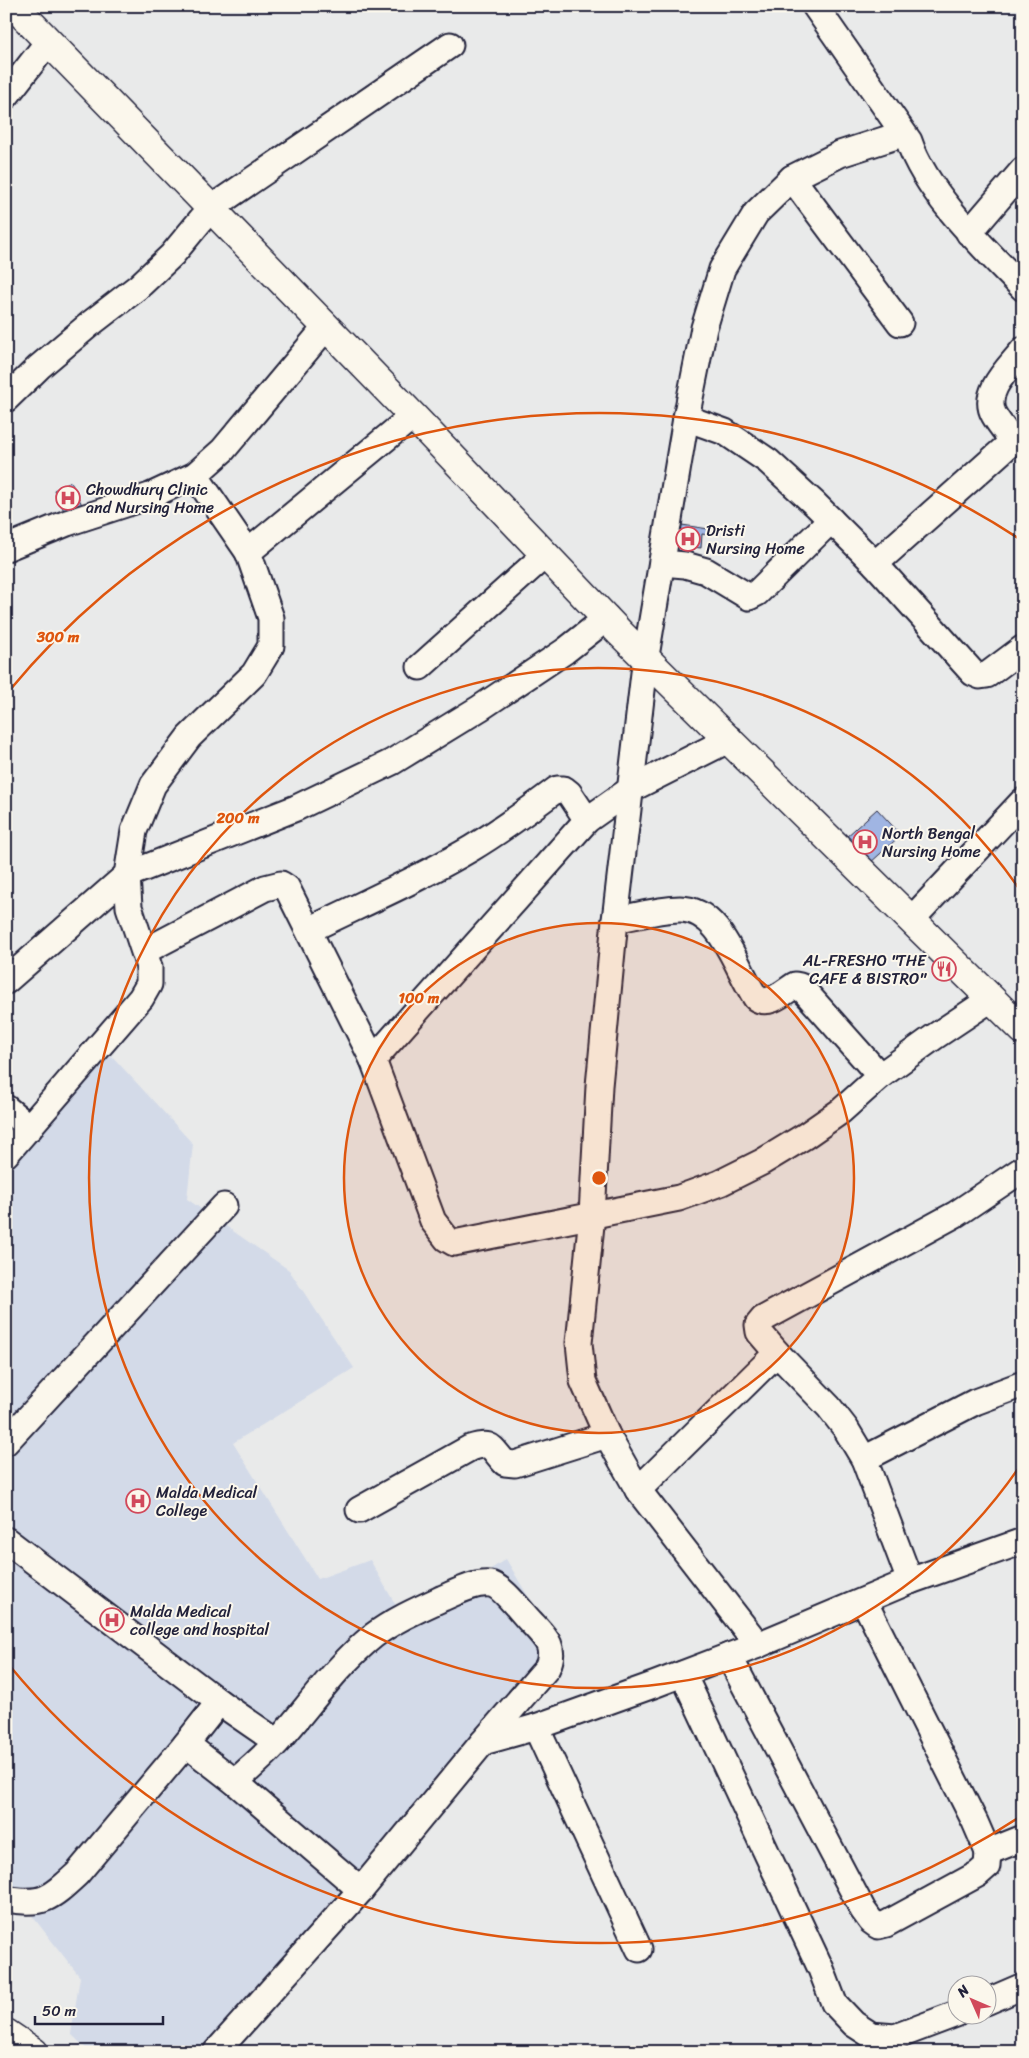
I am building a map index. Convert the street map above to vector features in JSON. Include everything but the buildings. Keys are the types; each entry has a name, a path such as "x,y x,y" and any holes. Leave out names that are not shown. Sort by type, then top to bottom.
{"main road":[{"path":"14,6 413,416 606,618 1023,1030"},
{"path":"6,2033 34,2052"}],"street":[{"path":"798,6 836,62 894,137 902,146 913,153"},
{"path":"815,6 909,140 913,153 931,183 969,233 1023,288"},
{"path":"6,96 48,42"},
{"path":"6,398 90,324 138,287 172,255 210,209 450,45"},
{"path":"758,1645 638,1490 607,1435 583,1381 579,1343 592,1215 599,1086 615,920 646,656 686,418 704,328 722,269 756,213 792,178 840,154 894,137"},
{"path":"969,233 1023,170"},
{"path":"792,178 900,323"},
{"path":"10,538 150,496 195,475 223,450 326,327"},
{"path":"875,564 1018,447 993,414 990,398 998,381 1023,350"},
{"path":"248,552 413,416"},
{"path":"686,418 724,432 768,461 875,564 973,673 980,676 987,675 1023,648"},
{"path":"6,1154 141,998 149,984 149,967 145,951 129,906 127,875 134,831 153,785 188,737 254,674 272,646 271,618 248,552 195,475"},
{"path":"662,563 685,565 706,571 749,597 758,593 831,520"},
{"path":"420,667 545,555"},
{"path":"6,981 127,875 296,808 392,762 496,698 565,651 606,618"},
{"path":"373,1060 587,820 631,789 730,739"},
{"path":"309,930 466,852 517,819 557,789 564,789 569,793 587,820"},
{"path":"911,920 1023,801"},
{"path":"145,951 274,884 281,884 287,888 373,1060 433,1221 447,1239 454,1243 679,1198 720,1183 762,1162 805,1136 841,1111 880,1076 991,999"},
{"path":"615,920 679,909 694,911 702,915 719,932 756,998 761,1001 768,1001 795,985 800,986 880,1076"},
{"path":"6,1108 30,1128"},
{"path":"910,1582 864,1459 846,1429 829,1407 776,1353 759,1332 758,1324 763,1319 956,1214 1023,1169"},
{"path":"6,1442 224,1206"},
{"path":"638,1490 776,1353"},
{"path":"864,1459 975,1402 1023,1384"},
{"path":"359,1510 470,1448 486,1444 490,1445 505,1462 516,1464 607,1435"},
{"path":"6,1540 219,1702 277,1742"},
{"path":"483,1742 536,1726 683,1674 910,1582 1023,1541"},
{"path":"216,2052 361,1890 483,1742 547,1668 551,1660 552,1651 544,1635 492,1584 480,1584 453,1594 420,1609 375,1635 345,1660 277,1742 234,1782"},
{"path":"729,1656 863,1910 872,1922 878,1926 886,1924 978,1874 987,1866 988,1852 975,1822 864,1601"},
{"path":"683,1674 834,2003 854,2024 871,2035 895,2037 946,2018"},
{"path":"6,1899 32,1903 44,1900 61,1889 77,1874 219,1702"},
{"path":"536,1726 639,1949"},
{"path":"186,1744 234,1782 361,1890"},
{"path":"988,1852 1023,1838"},
{"path":"996,1998 1023,1986"}],"shaded area":[{"name":"Malda Medical College","path":"110,1054 193,1144 187,1199 289,1270 354,1368 233,1443 318,1579 370,1560 407,1625 506,1559 566,1661 204,2052 90,2052 71,2034 80,1977 26,1908 6,1910 6,1169"}],"place":[{"name":"Chowdhury Clinic and Nursing Home","path":"68,498"},
{"name":"Dristi Nursing Home","path":"688,539"},
{"name":"North Bengal Nursing Home","path":"865,842"},
{"name":"AL-FRESHO \"THE CAFE & BISTRO\"","path":"944,969"},
{"name":"Malda Medical College","path":"138,1501"},
{"name":"Malda Medical college and hospital","path":"112,1620"}]}
